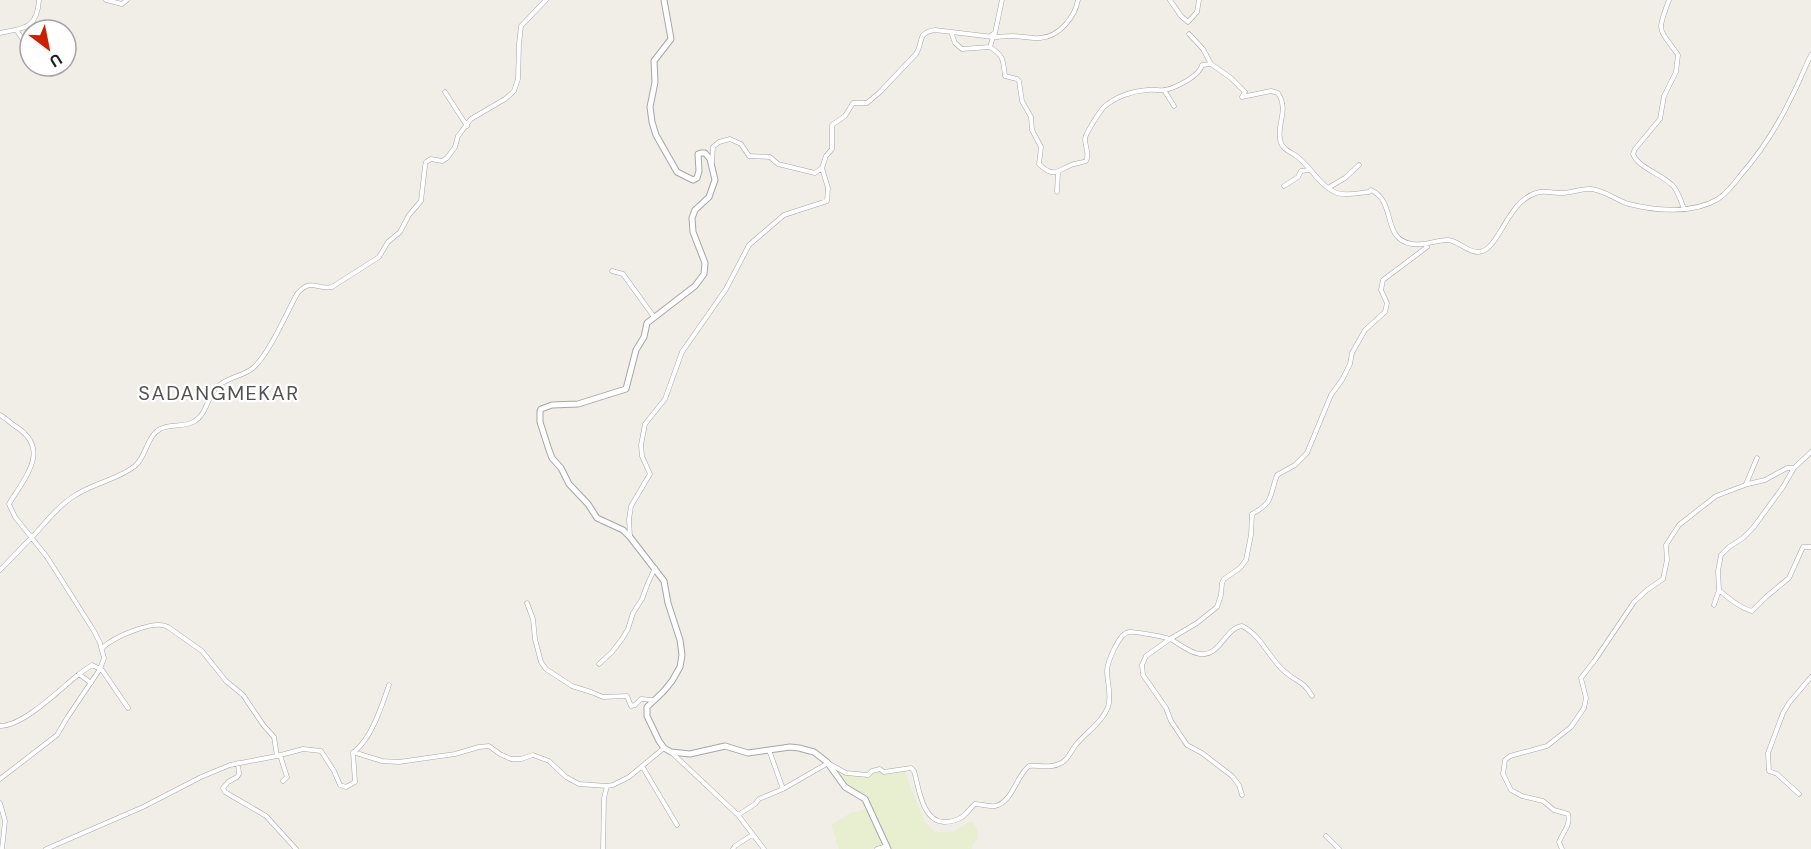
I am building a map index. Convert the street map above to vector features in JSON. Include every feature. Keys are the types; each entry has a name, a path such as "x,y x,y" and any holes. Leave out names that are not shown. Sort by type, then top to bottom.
{"street":[{"path":"0,33 28,27 34,21 39,0"},
{"path":"106,0 123,4 127,0"},
{"path":"0,570 72,497 137,465 159,429 189,424 199,418 217,387 249,371 263,357 303,287 312,284 325,288 332,287 379,257 388,242 400,232 409,214 420,203 426,162 431,159 442,161 447,158 455,148 458,136 471,119 514,91 518,79 521,26 546,0"},
{"path":"664,0 671,39 654,61 655,82 650,107 651,122 677,172 693,180 697,178 699,171 698,154 708,156 712,162"},
{"path":"980,36 990,36 995,33 1002,0"},
{"path":"630,537 629,520 632,506 650,474 642,456 641,445 645,425 666,397 680,355 726,289 753,240 784,215 827,201 828,189 822,168 826,156 832,149 832,125 845,116 854,103 867,103 890,83 916,54 923,34 935,30 993,37 1046,37 1069,21 1078,0"},
{"path":"1170,0 1188,22 1197,12 1199,0"},
{"path":"1669,0 1660,26 1664,37 1678,57 1676,72 1664,96 1659,122 1633,154 1638,162 1673,186 1684,209"},
{"path":"951,32 955,43 962,49 990,47 1003,58 1005,76 1019,81 1022,101 1031,117 1032,130 1041,147 1039,165 1047,170 1058,172 1073,164 1084,163 1088,159 1086,136 1106,105 1126,94 1144,90 1165,90 1194,77 1201,70 1202,65 1211,64"},
{"path":"1189,34 1203,49 1211,64 1237,83 1245,93 1242,97 1271,91 1278,93 1283,110 1279,135 1281,144 1328,188 1341,194 1373,191 1385,202 1389,223 1397,235 1410,244 1450,240 1473,251 1485,250 1497,237 1520,202 1542,192 1561,193 1593,189 1631,204 1684,209 1705,205 1721,197 1766,143 1794,93 1811,54"},
{"path":"990,47 993,37"},
{"path":"1164,89 1174,106"},
{"path":"445,92 467,126"},
{"path":"764,849 738,815 664,748 646,716 647,707 668,686 678,671 682,655 664,581 630,537 623,530 597,519 588,504 568,484 561,468 552,458 539,415 541,409 545,407 578,404 626,390 636,347 644,336 647,323 695,286 704,274 705,263 691,222 694,212 708,199 713,188 715,180 712,162 713,147 719,142 730,139 739,142 749,156 770,157 778,165 815,173 822,168"},
{"path":"1328,188 1341,181 1359,165"},
{"path":"1284,186 1298,177 1302,171 1311,170"},
{"path":"1057,192 1058,172"},
{"path":"1242,795 1239,785 1232,776 1186,744 1171,721 1166,708 1143,675 1142,665 1146,656 1194,625 1216,607 1221,595 1222,581 1240,568 1245,561 1251,535 1252,514 1267,505 1277,475 1295,465 1307,453 1331,395 1350,364 1352,353 1365,330 1385,312 1386,303 1381,288 1383,280 1427,248 1425,244"},
{"path":"612,271 622,274 654,317"},
{"path":"0,415 26,434 34,450 33,461 9,506 20,525 56,571 102,648 104,658 100,669 56,737 0,779"},
{"path":"1714,605 1719,590 1718,571 1721,555 1753,528 1794,468 1811,452"},
{"path":"1745,484 1756,459"},
{"path":"1562,849 1559,842 1568,826 1568,814 1554,810 1543,801 1522,796 1511,790 1503,774 1505,760 1510,756 1546,746 1571,727 1584,708 1586,699 1581,678 1634,602 1665,577 1666,545 1679,525 1716,496 1745,484 1765,480 1784,469 1794,468"},
{"path":"1719,590 1738,605 1749,611 1752,610 1790,578 1803,547 1811,548"},
{"path":"599,664 612,652 628,629 633,613 642,599 655,568"},
{"path":"527,603 532,612 535,639 546,669 572,686 603,697 627,696 631,706 636,705 640,699 655,700"},
{"path":"102,648 120,637 154,624 162,624 202,651 226,681 243,694 274,737 287,777 283,781"},
{"path":"671,752 690,754 725,746 748,753 799,748 812,751 846,773 868,775 880,769 884,772 911,768 930,816 940,822 954,821 962,817 975,804 993,806 1004,801 1022,772 1029,766 1052,766 1061,764 1066,759 1107,709 1110,696 1108,665 1118,642 1125,633 1160,636 1194,652 1204,654 1215,649 1236,627 1244,627 1258,637 1274,662 1288,675 1305,685 1312,696"},
{"path":"0,726 7,726 23,719 92,665 100,669 128,708"},
{"path":"79,674 90,683"},
{"path":"1799,794 1777,774 1769,771 1768,753 1789,703 1811,677"},
{"path":"353,752 362,744 378,715 389,685"},
{"path":"353,752 382,762 399,762 455,754 489,746 511,759 533,755 549,761 566,777 579,784 607,786 620,783 664,748"},
{"path":"46,849 143,807 213,771 238,763 303,749 321,751 335,773 339,785 346,787 355,782 353,752"},
{"path":"769,750 783,789"},
{"path":"238,763 239,774 225,784 224,790 230,796 261,812 296,849"},
{"path":"738,815 759,799 783,789 828,763"},
{"path":"828,763 845,787 865,799 887,847 877,849"},
{"path":"642,766 677,825"},
{"path":"603,849 604,798 607,786"},
{"path":"0,803 5,816 2,828 2,849"},
{"path":"735,848 752,835"},
{"path":"1326,836 1339,849"}],"green space":[{"path":"894,769 904,771 925,822 935,832 952,832 971,821 973,823 977,829 978,838 972,849 892,849 882,846 870,849 839,849 831,825 869,805 835,772 874,772"}],"district":[{"name":"SADANGMEKAR","path":"219,393"}]}
